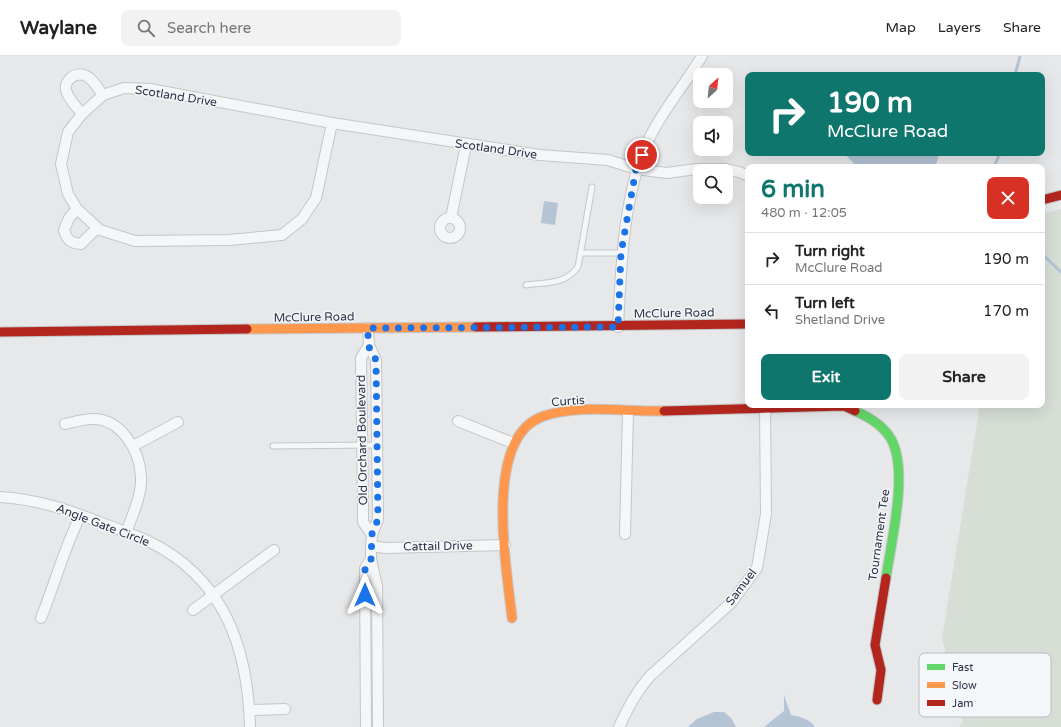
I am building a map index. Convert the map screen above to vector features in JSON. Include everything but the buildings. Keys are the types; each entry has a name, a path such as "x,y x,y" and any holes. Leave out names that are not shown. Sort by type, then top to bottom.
{"street":[{"path":"618,327 621,253 636,169 648,140 663,114 689,79 702,56"},
{"path":"82,114 66,92 65,86 75,74 83,74 89,77 103,95"},
{"name":"Scotland Drive","path":"332,123 316,198 302,219 282,235 229,240 135,240 97,228 77,210 68,194 61,164 68,132 82,114 103,95 124,88 150,90 332,123 466,144 540,155 608,160 636,169 667,173 696,169 725,169 745,175"},
{"path":"451,218 466,144"},
{"path":"1045,199 1061,195"},
{"path":"77,210 69,218 64,230 67,239 73,244 81,244 97,228"},
{"name":"McClure Road","path":"0,332 618,327 745,324"},
{"name":"Old Orchard Boulevard","path":"368,328 368,345 376,360 378,519 372,534 371,559 377,586 378,727"},
{"name":"Old Orchard Boulevard","path":"368,345 361,358 363,522 372,534"},
{"name":"Curtis","path":"512,618 505,545 503,490 506,462 513,443 527,427 545,415 578,411 628,412 745,408"},
{"name":"Samuel","path":"620,727 629,706 646,680 732,602 757,568 766,514 765,408"},
{"name":"Tournament Tee","path":"848,408 871,418 882,428 891,439 897,458 899,495 875,645 881,670 877,700"},
{"path":"625,534 628,412"},
{"path":"65,424 93,418 110,422 121,431 133,446 141,477 133,514 126,532"},
{"path":"458,421 513,443"},
{"path":"133,446 178,422"},
{"name":"Angle Gate Circle","path":"0,497 20,498 45,503 126,532 148,541 165,552 195,576 213,595 228,619 238,642 247,678 250,727"},
{"path":"41,618 56,582 71,533 81,515"},
{"name":"Cattail Drive","path":"371,546 385,548 505,545"},
{"path":"193,610 274,550"},
{"name":"Old Orchard Boulevard","path":"366,727 365,568 371,559"},
{"path":"250,710 285,708"}],"lane":[{"path":"526,285 564,280 572,276 578,267 592,187"},
{"path":"581,253 621,253"},
{"path":"273,446 376,445"}],"shaded area":[{"path":"1061,209 1061,727 959,727 963,722 962,717 1051,717 1051,653 946,653 942,638 980,408 1045,408 1045,213"}],"water":[{"path":"847,156 939,156 936,164 854,164"},
{"path":"544,201 558,203 555,225 541,223"},
{"path":"784,695 791,715 808,720 815,727 764,727 784,711"},
{"path":"714,712 724,712 731,718 736,727 688,727 697,719"}],"waterway":[{"path":"1016,72 1020,56"},
{"path":"995,164 999,156"},
{"path":"1045,257 1061,272"}],"traffic: fast":[{"path":"855,411 870,419 888,434 896,453 899,469 899,488 895,527 886,578"}],"traffic: slow":[{"path":"247,329 476,327"},
{"path":"512,618 504,538 503,506 505,476 512,449 525,428 544,416 572,410 603,409 664,411"}],"traffic: jam":[{"path":"1045,199 1061,195"},
{"path":"476,327 745,324"},
{"path":"0,332 247,329"},
{"path":"664,411 772,408"},
{"path":"848,408 855,411"},
{"path":"877,700 881,670 875,645 886,578"}],"route":[{"path":"365,595 365,568 371,559 372,534 378,519 376,457 376,360 368,345 368,328 618,327 621,253 636,169 642,155"}]}
